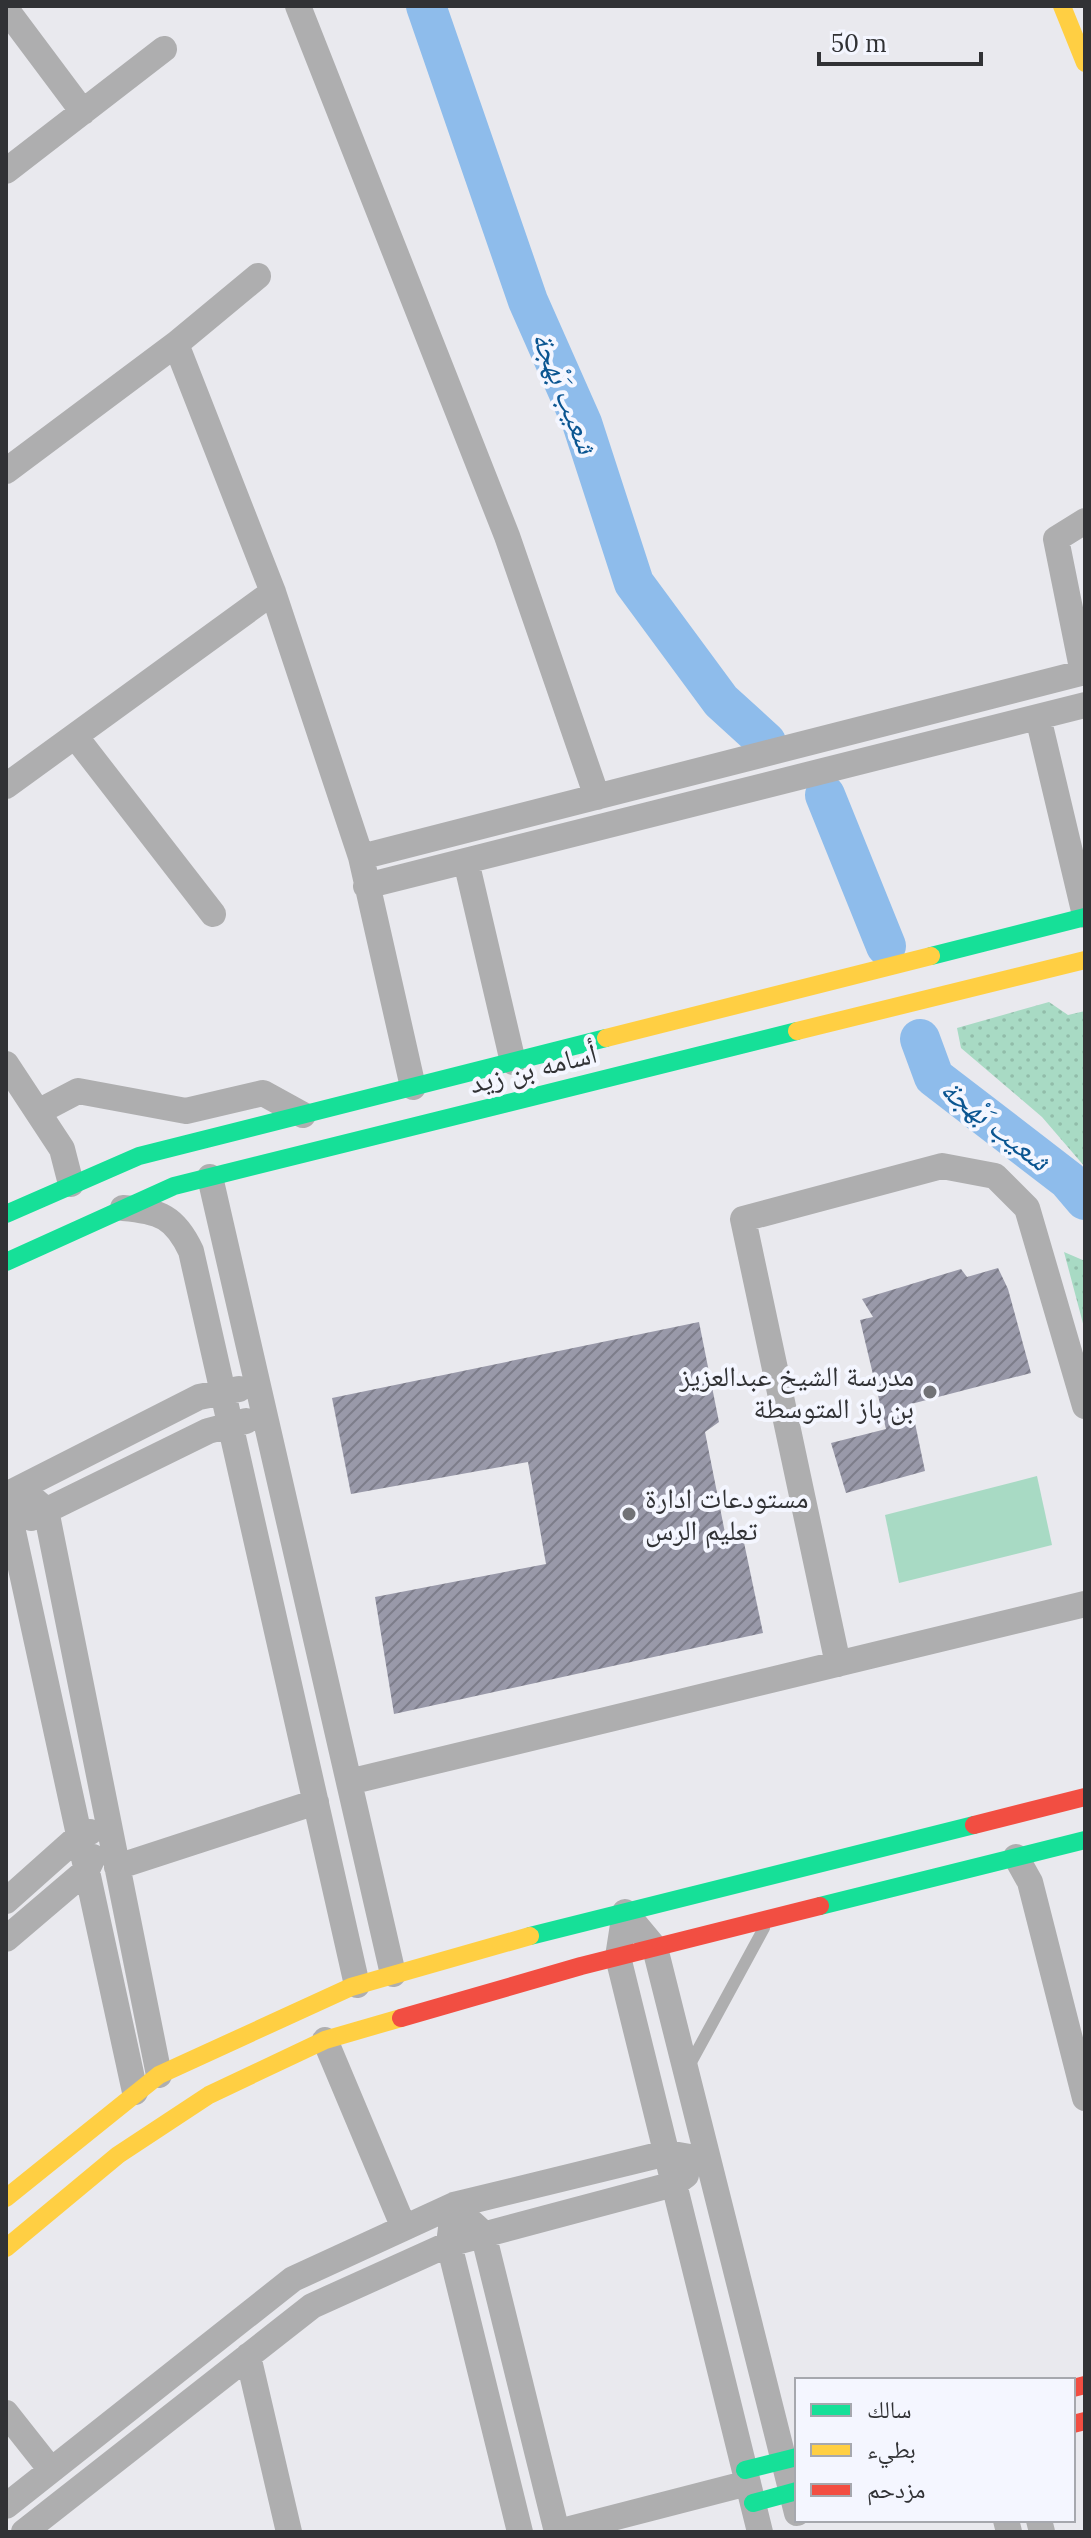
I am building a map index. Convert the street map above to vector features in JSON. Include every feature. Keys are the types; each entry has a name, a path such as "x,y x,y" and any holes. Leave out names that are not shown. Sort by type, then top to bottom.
{"street":[{"path":"298,6 507,536 597,797"},
{"path":"1062,6 1085,63"},
{"path":"6,9 83,112"},
{"path":"6,171 164,49"},
{"path":"6,471 176,344 258,276"},
{"path":"176,344 273,592 361,857 413,1087"},
{"path":"361,857 1084,673 1056,539 1085,521"},
{"path":"6,786 273,592"},
{"path":"366,886 1085,705"},
{"path":"1038,717 1085,916"},
{"path":"75,736 213,914"},
{"path":"466,861 513,1062"},
{"name":"أسامه بن زيد","path":"6,1214 139,1156 1085,916"},
{"name":"أسامه بن زيد","path":"6,1262 174,1186 1085,960"},
{"path":"6,1064 62,1149 71,1184"},
{"path":"38,1112 78,1091 186,1111 263,1093 303,1115"},
{"path":"838,1664 743,1219 942,1166 995,1176 1027,1208 1085,1406"},
{"path":"210,1177 393,1974"},
{"path":"123,1208 152,1210 180,1228 191,1251 357,1985"},
{"path":"13,1492 199,1397 258,1384"},
{"path":"9,1528 208,1431 265,1416"},
{"path":"13,1492 46,1510"},
{"path":"13,1492 9,1528 135,2092"},
{"path":"46,1510 159,2075"},
{"path":"349,1782 1085,1604"},
{"path":"6,2198 159,2075 271,2021 357,1985 625,1912 1085,1797"},
{"path":"117,1867 316,1802"},
{"path":"6,1901 79,1836 108,1825"},
{"path":"6,1939 87,1870 108,1825"},
{"path":"6,2248 118,2155 209,2095 325,2040 618,1957 1085,1840"},
{"path":"1016,1857 1030,1882 1085,2098"},
{"path":"625,1912 655,1948 707,2160 790,2459 795,2499 749,2485"},
{"path":"625,1912 618,1957 760,2532"},
{"path":"325,2040 404,2228"},
{"path":"6,2506 293,2279 454,2205 667,2153 707,2160"},
{"path":"24,2532 312,2306 449,2244 674,2184 707,2160"},
{"path":"454,2205 483,2233 557,2532 749,2485 790,2459"},
{"path":"454,2205 449,2244 520,2532"},
{"path":"248,2356 289,2532"},
{"path":"6,2413 51,2470"}],"lane":[{"path":"685,2073 769,1919"}],"green space":[{"path":"1049,1002 1068,1015 1085,1011 1085,1167 1042,1117 961,1048 957,1028"},
{"path":"1064,1252 1085,1261 1085,1331"},
{"path":"1037,1476 1052,1545 899,1583 885,1515"}],"building":[{"path":"998,1268 1008,1289 1031,1373 911,1404 925,1471 846,1493 831,1443 886,1429 860,1320 873,1317 862,1299 961,1269 967,1277"},
{"name":"مستودعات ادارة تعليم الرس","path":"699,1322 719,1422 705,1432 726,1538 742,1533 763,1633 394,1714 375,1597 546,1564 528,1462 351,1494 332,1398"}],"waterway":[{"name":"شعيب بَهْجة","path":"426,6 528,301 582,423 634,583 721,701 766,742"},
{"name":"شعيب بَهْجة","path":"825,795 886,946"},
{"name":"شعيب بَهْجة","path":"920,1039 934,1077 1068,1180 1085,1200"}],"traffic: fast":[{"path":"931,956 1085,917"},
{"path":"6,1262 174,1186 797,1031"},
{"path":"6,1214 139,1156 606,1038"},
{"path":"530,1936 974,1825"},
{"path":"820,1906 1085,1840"},
{"path":"745,2470 795,2458"},
{"path":"753,2503 795,2492"}],"traffic: slow":[{"path":"1062,6 1085,63"},
{"path":"606,1038 931,956"},
{"path":"797,1031 1085,960"},
{"path":"6,2198 159,2075 351,1987 530,1936"},
{"path":"6,2248 118,2155 209,2095 325,2040 401,2018"}],"traffic: jam":[{"path":"974,1825 1085,1797"},
{"path":"401,2018 581,1966 820,1906"},
{"path":"1075,2388 1085,2385"},
{"path":"1075,2424 1085,2421"}],"place":[{"name":"مدرسة الشيخ عبدالعزيز بن باز المتوسطة","path":"930,1392"},
{"name":"مستودعات ادارة تعليم الرس","path":"629,1514"}]}
